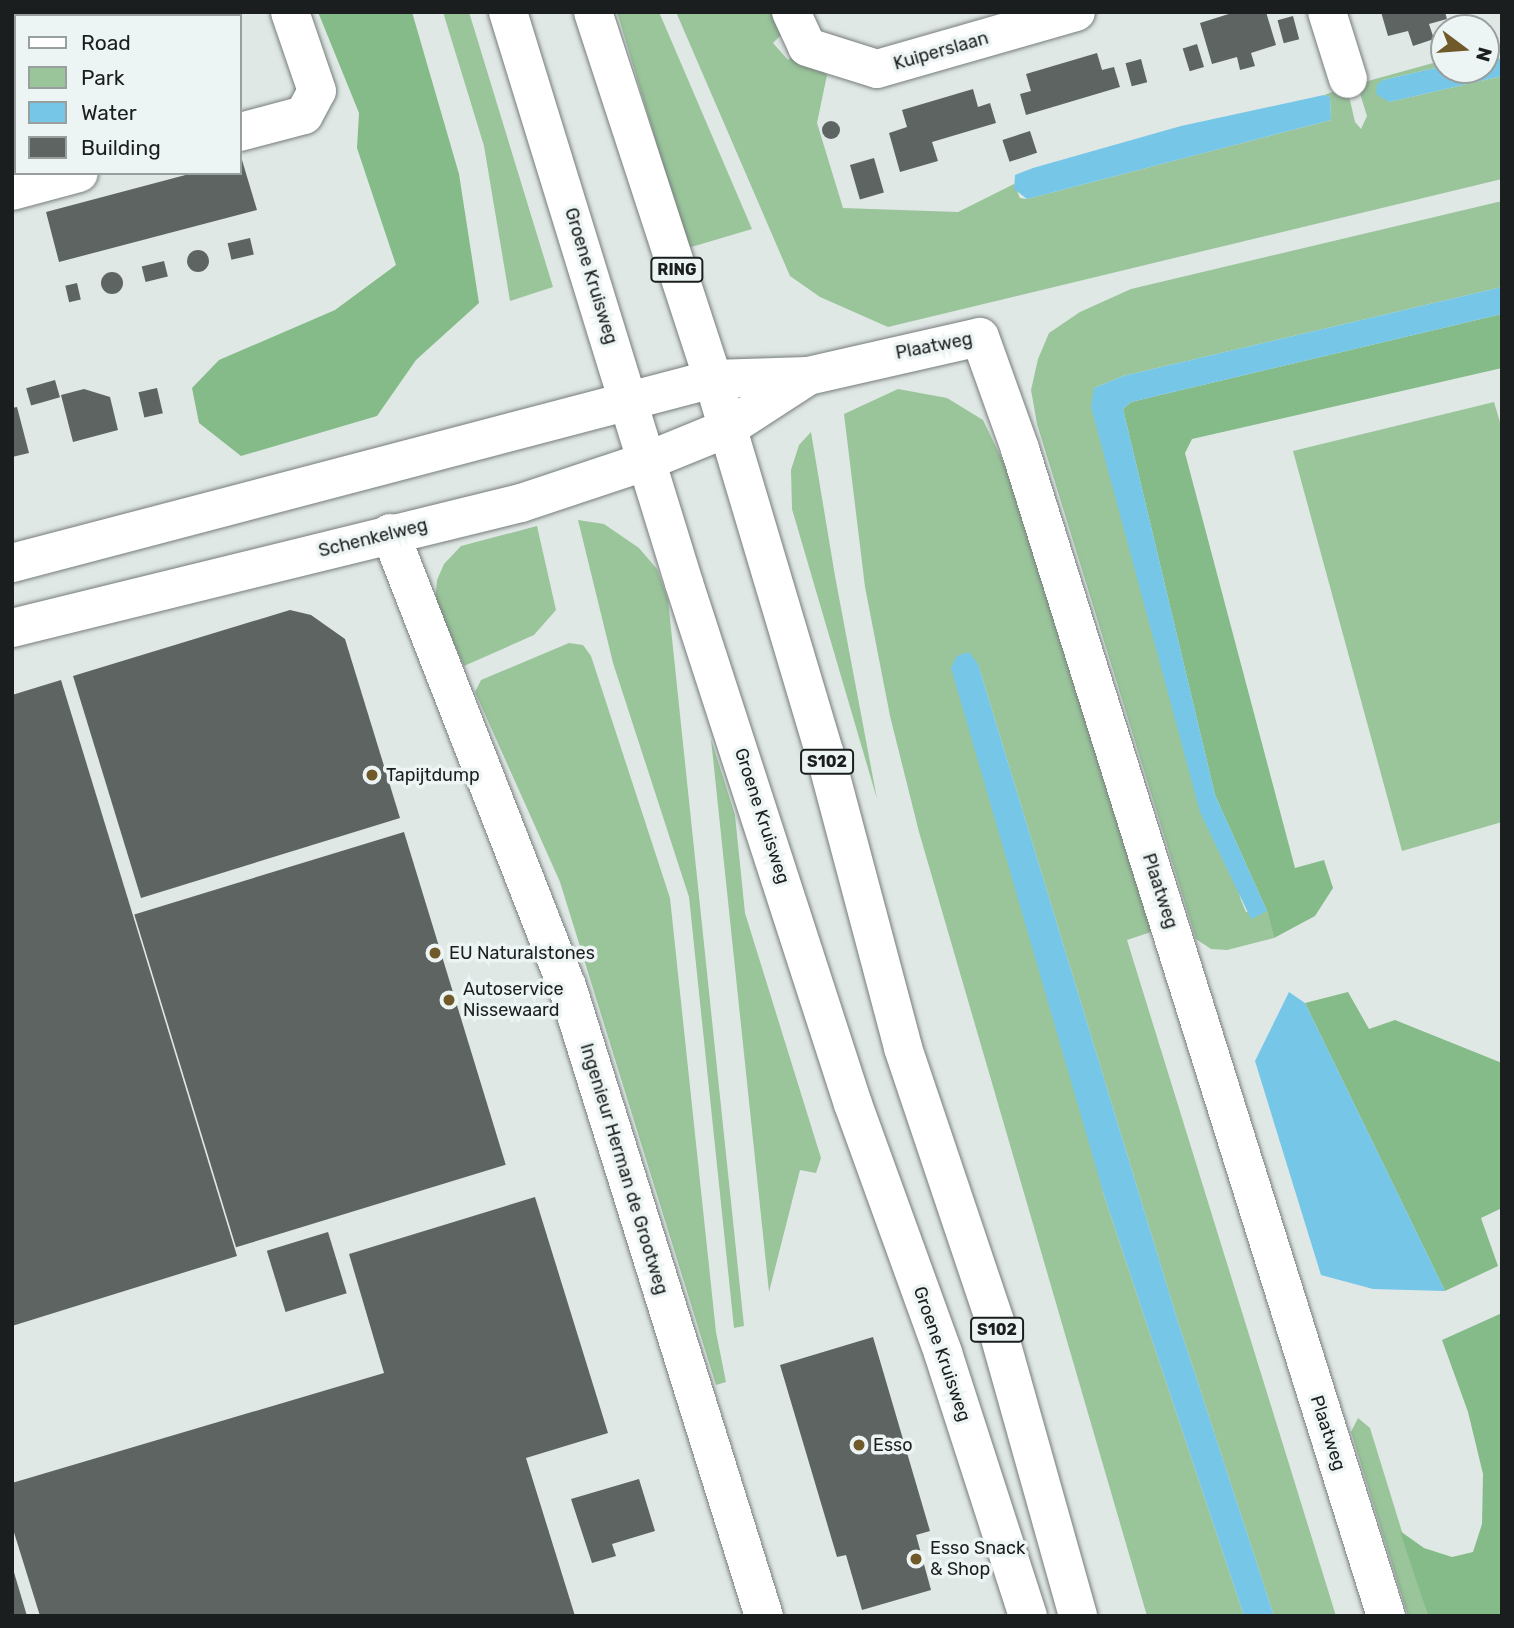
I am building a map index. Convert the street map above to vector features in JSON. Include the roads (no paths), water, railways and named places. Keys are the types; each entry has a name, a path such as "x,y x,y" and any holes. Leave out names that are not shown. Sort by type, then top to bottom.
{"main road":[{"path":"242,131 304,115 317,90 290,12"},
{"name":"Groene Kruisweg","path":"508,12 647,461 853,1104 943,1353 1028,1616"},
{"name":"RING","path":"593,12 728,428"},
{"name":"Kuiperslaan","path":"791,12 807,47 877,69 1076,12"},
{"path":"1327,12 1348,79"},
{"path":"12,191 72,175"},
{"name":"Plaatweg","path":"713,379 808,376 980,337 1020,449 1387,1616"},
{"name":"Plaatweg","path":"728,428 808,376"},
{"path":"12,563 629,404 713,379"},
{"name":"Schenkelweg","path":"12,628 535,499 647,461 728,428"},
{"name":"S102","path":"728,428 825,754 903,1048 998,1331 1078,1616"},
{"name":"Ingenieur Herman de Grootweg","path":"390,533 567,986 764,1616"}],"water":[{"path":"1500,58 1502,58 1500,76"},
{"path":"1430,69 1430,84 1467,84 1389,102 1376,94 1377,85 1383,80"},
{"path":"1324,95 1330,97 1331,120 1027,199 1014,189 1015,175 1033,168 1181,126"},
{"path":"1502,287 1502,314 1131,402 1123,409 1215,795 1267,911 1251,919 1200,812 1091,407 1094,388 1123,376"},
{"path":"969,652 978,664 1178,1322 1274,1616 1244,1616 1104,1195 951,668 957,656"},
{"path":"1289,992 1305,1003 1445,1291 1373,1289 1321,1275 1255,1061"}],"place":[{"name":"Tapijtdump","path":"372,775"},
{"name":"EU Naturalstones","path":"435,953"},
{"name":"Autoservice Nissewaard","path":"449,1000"},
{"name":"Esso","path":"859,1445"},
{"name":"Esso Snack & Shop","path":"916,1559"}]}
